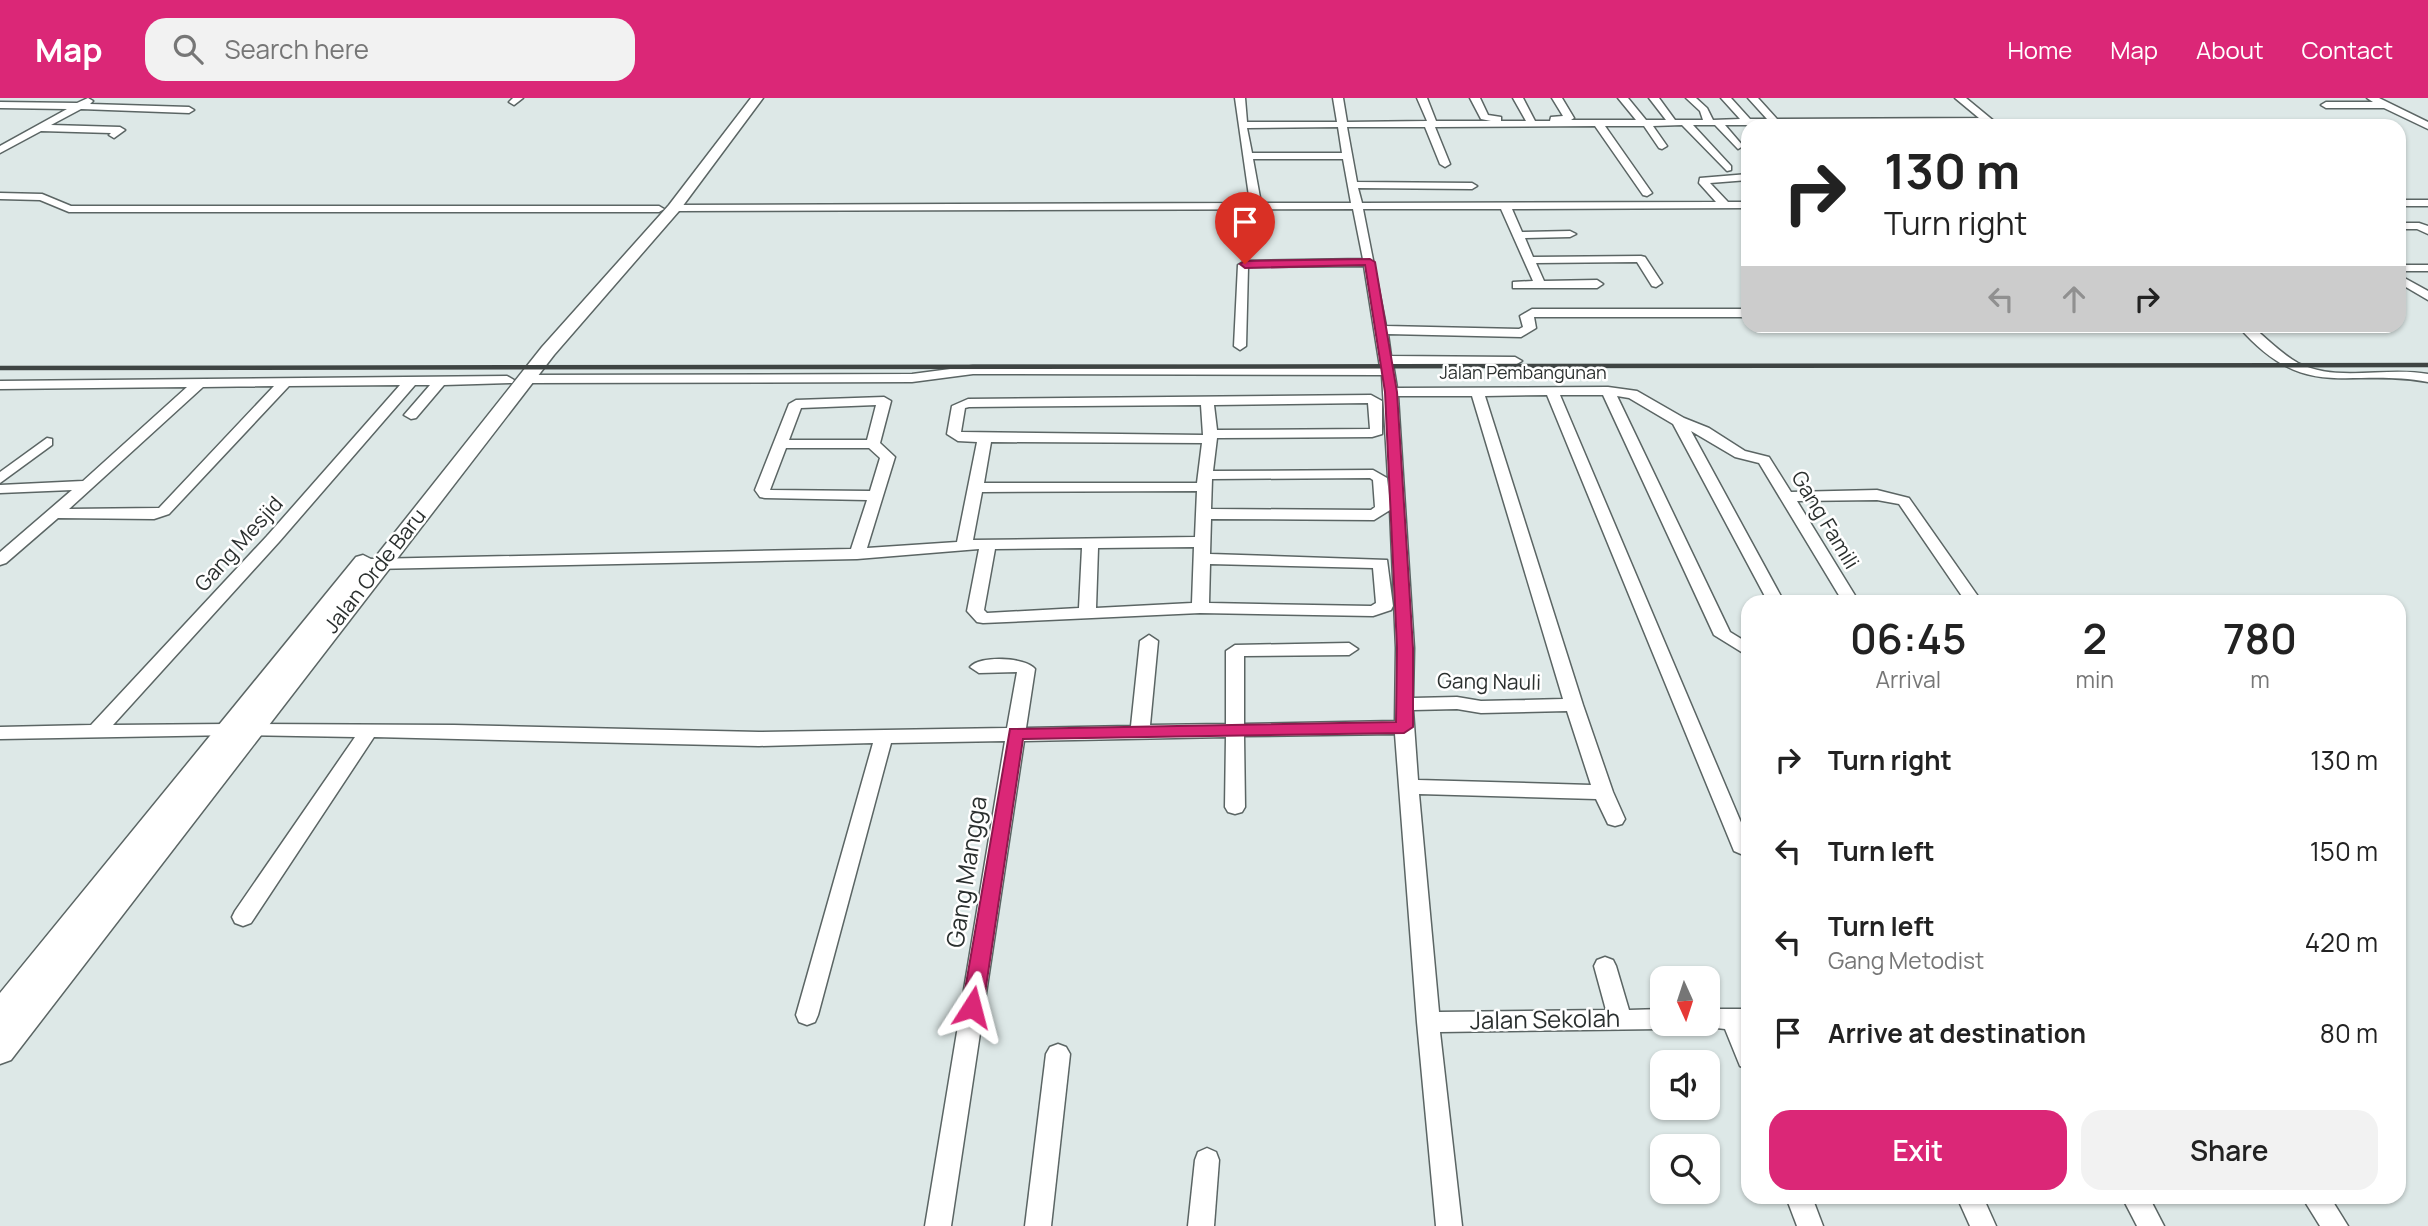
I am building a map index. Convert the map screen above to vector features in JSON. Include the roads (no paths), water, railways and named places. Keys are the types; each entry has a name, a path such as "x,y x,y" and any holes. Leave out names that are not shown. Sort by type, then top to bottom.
{"main road":[{"name":"Jalan Orde Baru","path":"0,1050 251,730 371,564 517,379 667,209 748,102"},
{"name":"Jalan Orde Baru","path":"0,1015 228,730 371,564"}],"street":[{"path":"0,150 94,98"},
{"path":"1240,98 1241,125 1255,207"},
{"path":"1338,98 1352,185 1370,262 1391,392 1405,648 1404,727 1449,1226"},
{"path":"1422,98 1445,164"},
{"path":"1475,98 1484,117 1598,123 1741,122"},
{"path":"1518,98 1531,121"},
{"path":"1241,125 1431,124 1569,118 1557,98"},
{"path":"1623,98 1662,146"},
{"path":"1654,98 1673,123"},
{"path":"1691,98 1738,146"},
{"path":"1726,98 1744,119"},
{"path":"1753,98 1773,119"},
{"path":"1960,98 1987,119"},
{"path":"2372,98 2428,126"},
{"path":"0,105 188,110"},
{"path":"2326,106 2386,105"},
{"path":"1685,122 1727,167"},
{"path":"1598,123 1647,193"},
{"path":"39,128 120,131 114,135"},
{"path":"1247,156 1349,156"},
{"path":"1725,205 1704,180 1741,177"},
{"path":"1352,185 1472,186"},
{"path":"0,197 43,197 69,209 1741,205"},
{"path":"2406,203 2428,203"},
{"path":"1504,206 1540,285"},
{"path":"2406,218 2424,228"},
{"path":"2406,227 2424,228"},
{"path":"1518,235 1570,234"},
{"path":"1529,260 1641,259 1656,283"},
{"path":"1240,346 1244,301 1242,267 1245,264 1370,262"},
{"path":"2406,268 2428,268"},
{"path":"2406,282 2428,296"},
{"path":"1517,285 1597,284"},
{"path":"1381,330 1521,332 1530,328 1526,316 1532,313 1741,313"},
{"path":"2253,333 2293,365 2309,372 2331,375 2409,374 2428,378"},
{"path":"0,385 912,378 973,370 1515,361"},
{"name":"Gang Mesjid","path":"95,733 273,539 411,381"},
{"path":"411,415 440,381"},
{"path":"54,513 154,514 164,511 286,382"},
{"path":"0,560 88,485 200,383"},
{"path":"1476,391 1602,792 1615,819"},
{"path":"1608,391 1723,635 1741,646"},
{"name":"Jalan Pembangunan","path":"1391,392 1608,391 1632,394 1679,421 1704,431 1740,454 1764,460"},
{"path":"1552,392 1741,846"},
{"path":"1200,608 1209,437 1207,399"},
{"path":"1207,399 1375,401 1375,433 1209,437 956,437 959,406 968,403 1207,399"},
{"path":"873,444 885,404 881,400 796,404 762,490 765,494 876,496"},
{"path":"1679,421 1772,595"},
{"path":"964,547 985,438"},
{"path":"0,479 47,442"},
{"path":"780,444 873,444 888,457 857,554"},
{"name":"Gang Famili","path":"1764,460 1847,595"},
{"path":"976,488 1373,474 1380,478 1383,509 1374,515 1203,514"},
{"path":"0,489 88,485"},
{"path":"1785,497 1877,495 1904,501 1969,595"},
{"path":"1087,612 1090,542"},
{"path":"371,564 857,554 988,544 1202,542"},
{"path":"988,544 975,611 978,616 1200,608 1373,611 1385,606 1381,563 1202,559"},
{"path":"1140,731 1149,640"},
{"path":"1235,807 1236,651 1349,649"},
{"name":"Gang Mangga","path":"938,1226 1026,669 1017,665 979,667"},
{"name":"Gang Nauli","path":"1404,704 1457,703 1481,707 1574,705"},
{"path":"251,730 759,738 1404,727"},
{"path":"0,733 228,730"},
{"path":"243,917 368,732"},
{"path":"807,1015 884,736"},
{"path":"1411,787 1602,792"},
{"path":"1605,966 1620,1018"},
{"name":"Jalan Sekolah","path":"1429,1022 1650,1019"},
{"path":"1720,1019 1741,1019"},
{"path":"1038,1226 1058,1054"},
{"path":"1201,1226 1207,1160"},
{"path":"1802,1204 1810,1226"},
{"path":"1973,1204 1983,1226"},
{"path":"2139,1204 2151,1226"},
{"path":"2320,1204 2335,1226"}],"railway":[{"path":"0,368 2428,365"}]}
